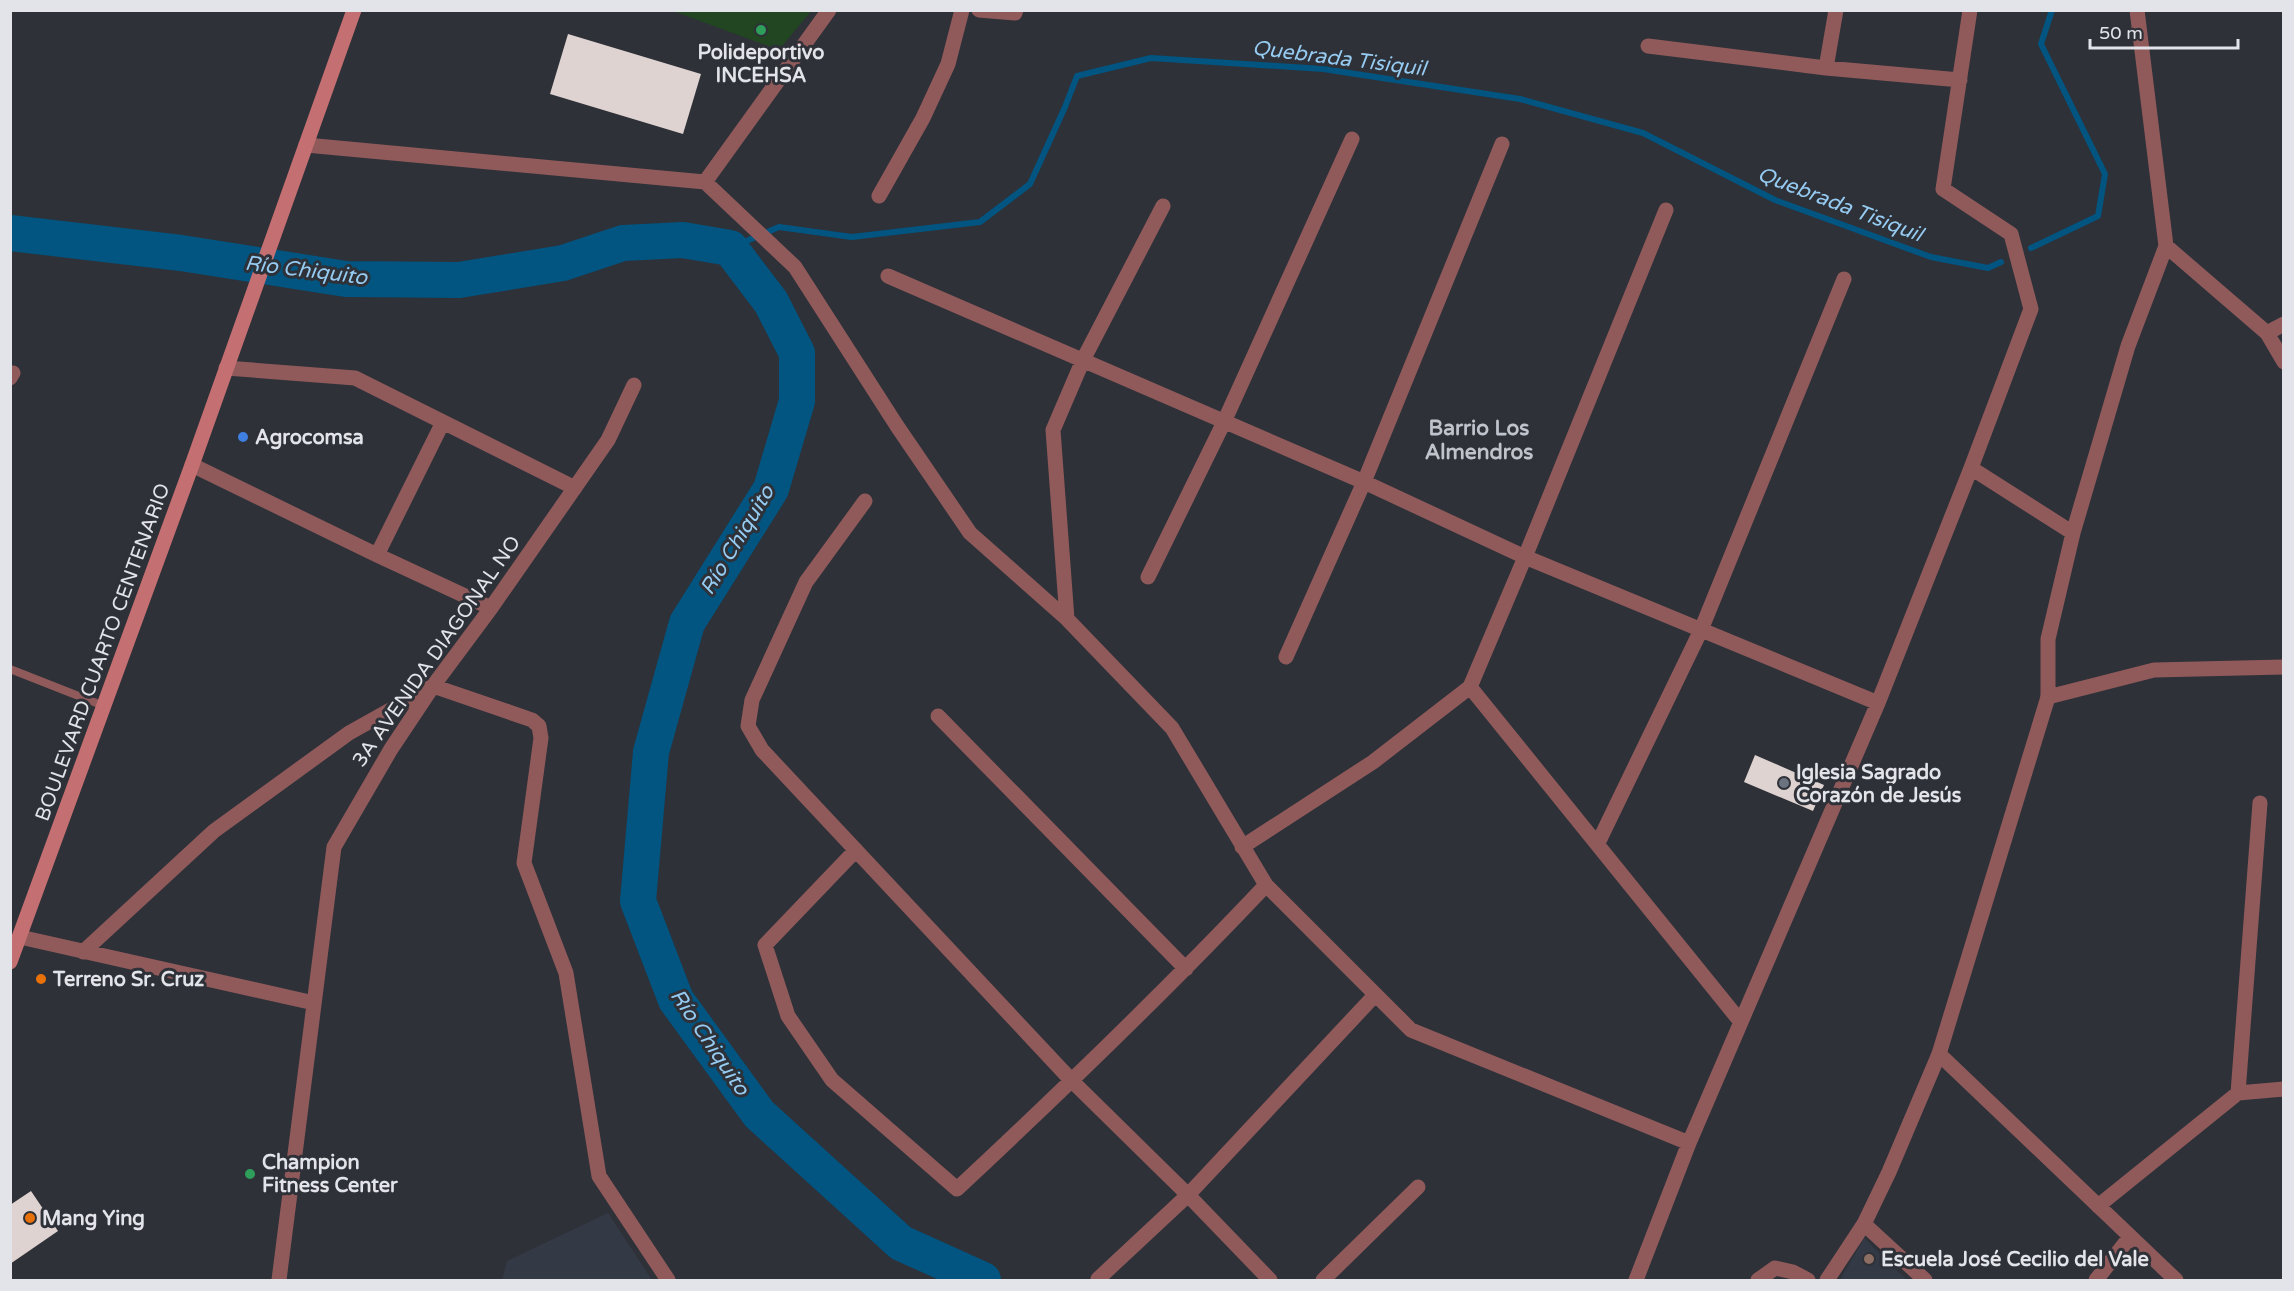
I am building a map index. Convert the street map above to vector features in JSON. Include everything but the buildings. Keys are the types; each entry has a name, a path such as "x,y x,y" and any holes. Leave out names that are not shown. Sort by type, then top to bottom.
{"main road":[{"name":"BOULEVARD CUARTO CENTENARIO","path":"10,962 192,465 354,10"}],"street":[{"path":"705,182 829,10"},
{"path":"879,196 923,118 948,64 962,10"},
{"path":"980,10 1015,13 1016,10"},
{"path":"1826,68 1836,10"},
{"path":"1636,1281 1689,1143 1740,1021 1878,703 2031,309 2010,234 1943,189 1970,10"},
{"path":"1827,1281 1863,1224 1889,1172 1939,1054 2048,697 2048,639 2073,533 2128,346 2166,246 2137,10"},
{"path":"1648,46 1826,68 1959,80"},
{"path":"1148,577 1224,422 1352,139"},
{"path":"1286,657 1364,482 1502,144"},
{"path":"306,145 705,182 795,267 897,426 970,533 1067,619 1172,728 1266,885 1411,1030 1689,1143"},
{"path":"1067,619 1053,430 1083,360 1163,206"},
{"path":"1242,847 1373,762 1470,687 1666,210"},
{"path":"2166,246 2267,333 2283,362"},
{"path":"888,276 1364,482 1525,557 1878,703"},
{"path":"1598,843 1701,630 1844,279"},
{"path":"2267,333 2283,324"},
{"path":"228,361 355,378 575,488"},
{"name":"3A AVENIDA DIAGONAL NO","path":"279,1281 334,847 391,748 608,440 634,385"},
{"path":"377,555 443,422"},
{"path":"192,465 491,608"},
{"path":"1971,468 2073,533"},
{"path":"865,501 806,582 752,700 748,726 762,750 1072,1081 1188,1195 1270,1281"},
{"path":"2048,697 2154,670 2283,667"},
{"path":"83,952 214,831 349,733 433,686 532,720 539,726 541,738 524,863 566,973 598,1176 668,1281"},
{"path":"1470,687 1740,1021"},
{"path":"938,716 1186,969"},
{"path":"2238,1093 2260,803"},
{"path":"856,850 765,945 788,1016 832,1080 957,1189 1186,969 1266,885"},
{"path":"20,937 314,1003"},
{"path":"1098,1279 1188,1195 1376,995"},
{"path":"1939,1054 2176,1281"},
{"path":"2098,1206 2238,1093 2283,1089"},
{"path":"1323,1281 1418,1187"},
{"path":"1863,1224 1925,1281"},
{"path":"2096,1281 2130,1237"},
{"path":"1758,1281 1775,1268 1792,1272 1808,1281"}],"lane":[{"path":"10,669 104,706"}],"shaded area":[{"path":"608,1213 652,1280 502,1280 507,1261"},
{"name":"Escuela José Cecilio del Vale","path":"1864,1238 1907,1280 1840,1280"}],"green space":[{"name":"Polideportivo INCEHSA","path":"811,10 779,50 673,11"}],"waterway":[{"name":"Quebrada Tisiquil","path":"2031,248 2098,216 2105,174 2041,44 2052,10"},
{"name":"Quebrada Tisiquil","path":"730,248 779,227 852,237 980,222 1030,184 1077,76 1151,58 1323,69 1520,99 1643,133 1775,200 1931,257 1988,268 2001,262"},
{"name":"Río Chiquito","path":"10,233 181,253 346,279 459,280 563,263 623,243 683,240 730,248 771,302 797,353 797,401 771,489 687,623 651,752 638,901 676,1000 759,1114 901,1243 983,1280"}],"place":[{"name":"Polideportivo INCEHSA","path":"761,30"},
{"name":"Agrocomsa","path":"243,437"},
{"name":"Iglesia Sagrado Corazón de Jesús","path":"1784,783"},
{"name":"Terreno Sr. Cruz","path":"41,979"},
{"name":"Champion Fitness Center","path":"250,1174"},
{"name":"Mang Ying","path":"30,1218"},
{"name":"Escuela José Cecilio del Vale","path":"1869,1259"}],"district":[{"name":"Barrio Los Almendros","path":"1479,440"}]}
